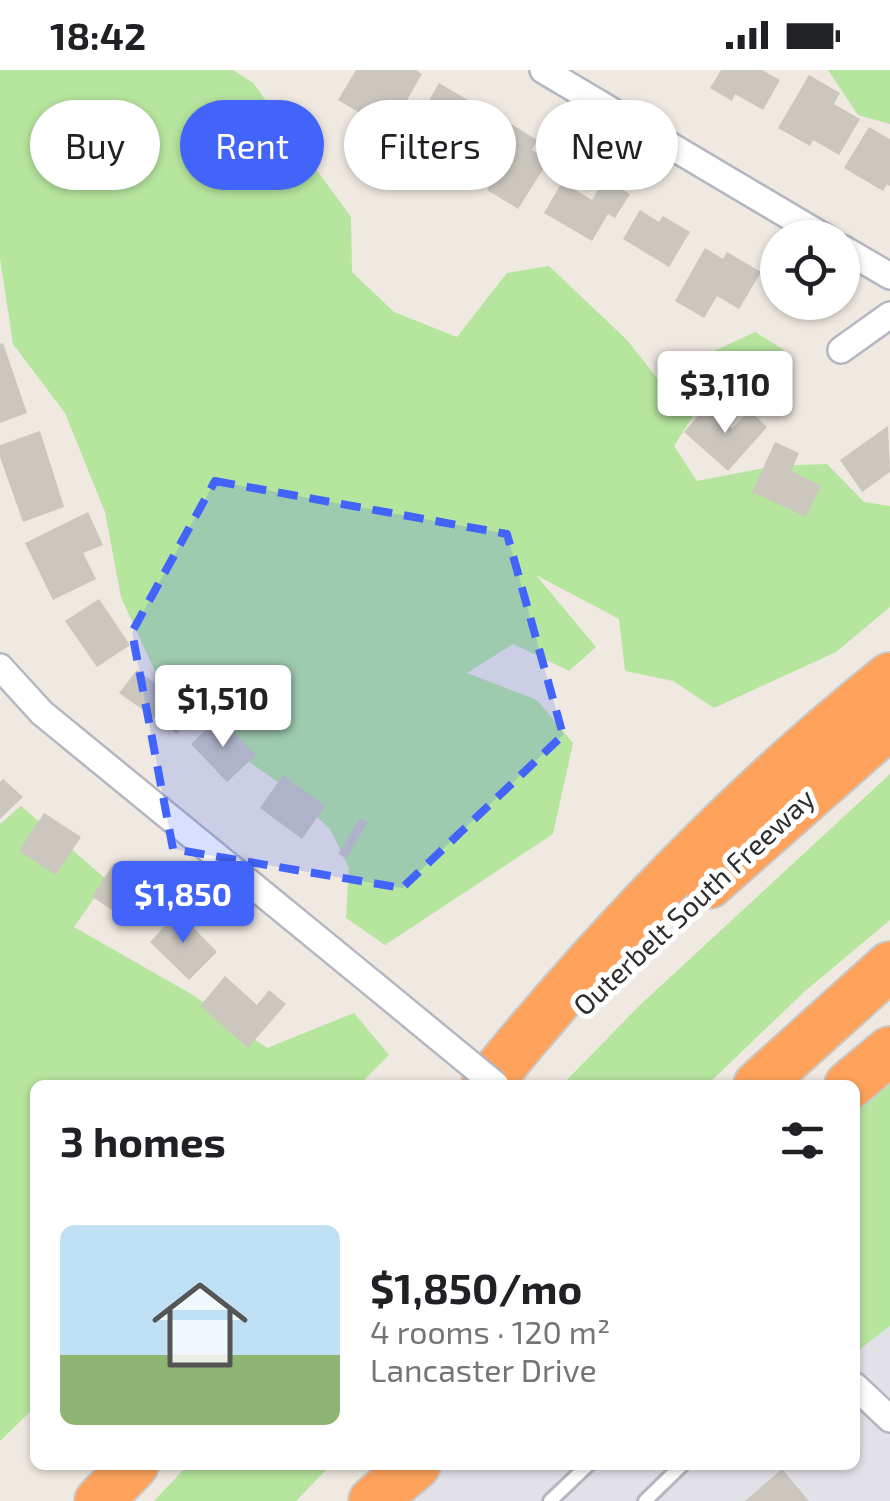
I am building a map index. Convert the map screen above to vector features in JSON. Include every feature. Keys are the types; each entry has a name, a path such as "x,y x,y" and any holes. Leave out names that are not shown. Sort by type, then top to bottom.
{"highway":[{"path":"490,1080 594,956 686,863 783,770 890,677"},
{"name":"Outerbelt South Freeway","path":"505,1080 628,959 890,724"},
{"path":"764,1080 890,966"},
{"path":"855,1080 890,1051"},
{"path":"99,1501 129,1470"},
{"path":"351,1501 381,1470"},
{"path":"373,1501 410,1470"}],"street":[{"path":"544,70 796,220"},
{"path":"860,258 890,276"},
{"path":"841,350 890,315"},
{"path":"0,669 42,713 494,1080"},
{"path":"860,1391 890,1419"}],"lane":[{"path":"550,1501 583,1470"},
{"path":"645,1501 677,1470"}],"highlighted area":[{"path":"215,481 507,534 563,735 402,888 173,849 132,632"}],"shaded area":[{"path":"890,1326 890,1501 373,1501 410,1470 860,1470 860,1349"}],"green space":[{"path":"0,70 233,70 253,83 265,100 180,100 180,190 324,190 324,180 351,217 352,272 394,312 457,337 507,273 549,266 627,340 657,378 755,332 784,350 765,400 712,386 674,446 697,481 774,466 827,464 864,502 890,506 890,607 836,652 714,708 673,681 625,671 619,619 536,575 596,647 569,671 513,644 467,673 537,700 573,743 553,834 385,945 346,918 349,868 330,829 286,788 207,732 159,680 121,597 105,512 65,413 13,344 0,258"},
{"path":"828,70 890,70 890,124 858,115"},
{"path":"890,774 890,920 804,992 712,1080 567,1080 639,1006"},
{"path":"21,806 107,880 74,927 193,995 267,1048 354,1013 389,1055 364,1080 30,1080 30,1412 0,1441 0,824"},
{"path":"890,1051 890,1326 860,1349 860,1080"},
{"path":"183,1470 326,1470 296,1501 154,1501"}],"building":[{"path":"356,70 416,70 422,74 407,100 344,100 344,104 338,100"},
{"path":"721,70 762,70 780,80 763,110 735,94 732,101 710,88"},
{"path":"809,75 840,93 834,104 860,119 839,155 813,140 810,146 778,128"},
{"path":"439,83 468,100 429,100"},
{"path":"516,127 536,139 532,150 536,152 536,181 518,209 487,190 516,190"},
{"path":"869,127 890,139 890,186 887,184 883,191 844,168"},
{"path":"557,190 575,190 592,200 598,190 623,190 630,194 615,218 608,214 592,241 544,213"},
{"path":"640,210 659,222 663,216 690,232 669,267 623,239"},
{"path":"705,248 723,259 727,252 760,271 739,309 717,296 704,318 675,301"},
{"path":"3,343 27,413 0,423 0,344"},
{"path":"707,406 732,429 749,410 767,427 728,471 684,432"},
{"path":"888,426 890,472 862,492 840,460"},
{"path":"40,431 64,507 23,522 0,457 0,445"},
{"path":"775,442 799,453 791,471 821,486 806,517 752,492"},
{"path":"88,512 103,545 83,553 96,579 53,600 25,543"},
{"path":"99,599 130,645 97,667 65,621"},
{"path":"137,670 193,711 177,734 119,693"},
{"path":"219,717 256,755 227,782 191,744"},
{"path":"283,775 325,806 302,839 260,808"},
{"path":"3,779 23,797 0,819 0,782"},
{"path":"44,813 81,837 56,875 19,851"},
{"path":"360,818 368,823 346,858 338,854"},
{"path":"114,863 159,893 137,926 92,897"},
{"path":"178,912 217,952 189,980 150,942"},
{"path":"225,976 257,1005 269,990 286,1004 248,1048 200,1006"},
{"path":"783,1470 809,1501 745,1501"}]}
